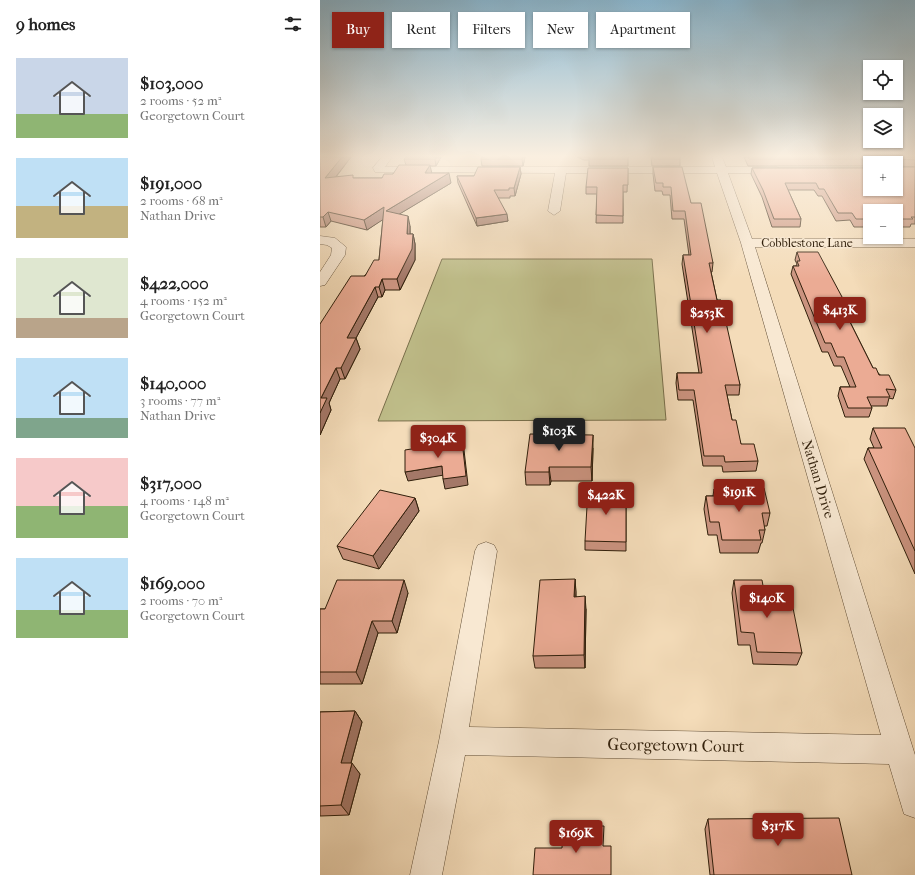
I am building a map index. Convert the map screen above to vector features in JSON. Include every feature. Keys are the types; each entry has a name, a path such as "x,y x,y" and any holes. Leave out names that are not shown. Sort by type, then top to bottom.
{"street":[{"path":"554,210 556,198"},
{"name":"Nathan Drive","path":"731,198 747,243 915,803"},
{"path":"320,282 338,254 339,247 325,241"},
{"name":"Cobblestone Lane","path":"747,243 915,243"},
{"path":"426,875 453,741 486,551"},
{"name":"Georgetown Court","path":"453,741 898,750"}],"shaded area":[{"path":"442,259 652,259 666,420 378,421"}],"building":[{"path":"320,198 408,198 386,211 408,216 407,234 413,234 412,249 397,279 382,279 379,287 375,287 347,338 356,338 341,368 336,368 321,398 327,398 320,413 320,324 351,276 365,276 374,260 379,260 384,207 364,220 328,212 323,217 320,217"},
{"path":"467,198 498,198 507,214 476,218"},
{"path":"597,198 623,198 623,216 596,215"},
{"path":"672,198 690,198 691,203 701,203 713,263 709,263 717,300 721,300 740,385 725,385 732,420 736,420 741,444 754,444 758,461 725,462 724,456 704,456 694,390 679,390 677,373 702,373 683,255 691,255 685,211 673,211"},
{"path":"766,198 792,198 801,219 774,219"},
{"path":"829,198 915,198 915,217 911,217 913,219 903,219 903,204 863,204 863,219 856,219 852,213 838,213"},
{"path":"797,252 818,252 849,310 844,310 873,368 876,368 879,375 889,375 896,390 886,389 890,397 867,397 872,408 848,408 840,387 856,387 844,357 837,357 831,343 825,343 793,266 799,266 797,261 800,261"},
{"path":"873,428 905,428 915,448 915,551 868,448 882,448"},
{"path":"530,434 593,435 591,467 549,467 549,472 525,472"},
{"path":"462,441 466,476 443,479 442,466 405,472 405,450"},
{"path":"764,488 770,513 762,513 765,530 759,530 761,540 722,540 719,522 710,522 706,496 716,496 714,489"},
{"path":"588,489 626,490 626,542 585,541"},
{"path":"380,490 415,498 373,556 337,546"},
{"path":"575,579 574,597 585,596 584,655 533,656 540,580"},
{"path":"337,580 404,580 392,621 372,621 356,672 320,672 320,609 325,609"},
{"path":"734,580 762,580 766,603 792,603 802,653 757,652 754,633 741,632"},
{"path":"355,711 341,763 352,763 341,805 320,806 320,712"},
{"path":"839,818 852,875 714,875 708,819"},
{"path":"563,826 604,826 603,846 611,846 611,875 533,875 535,848 562,848"}]}
